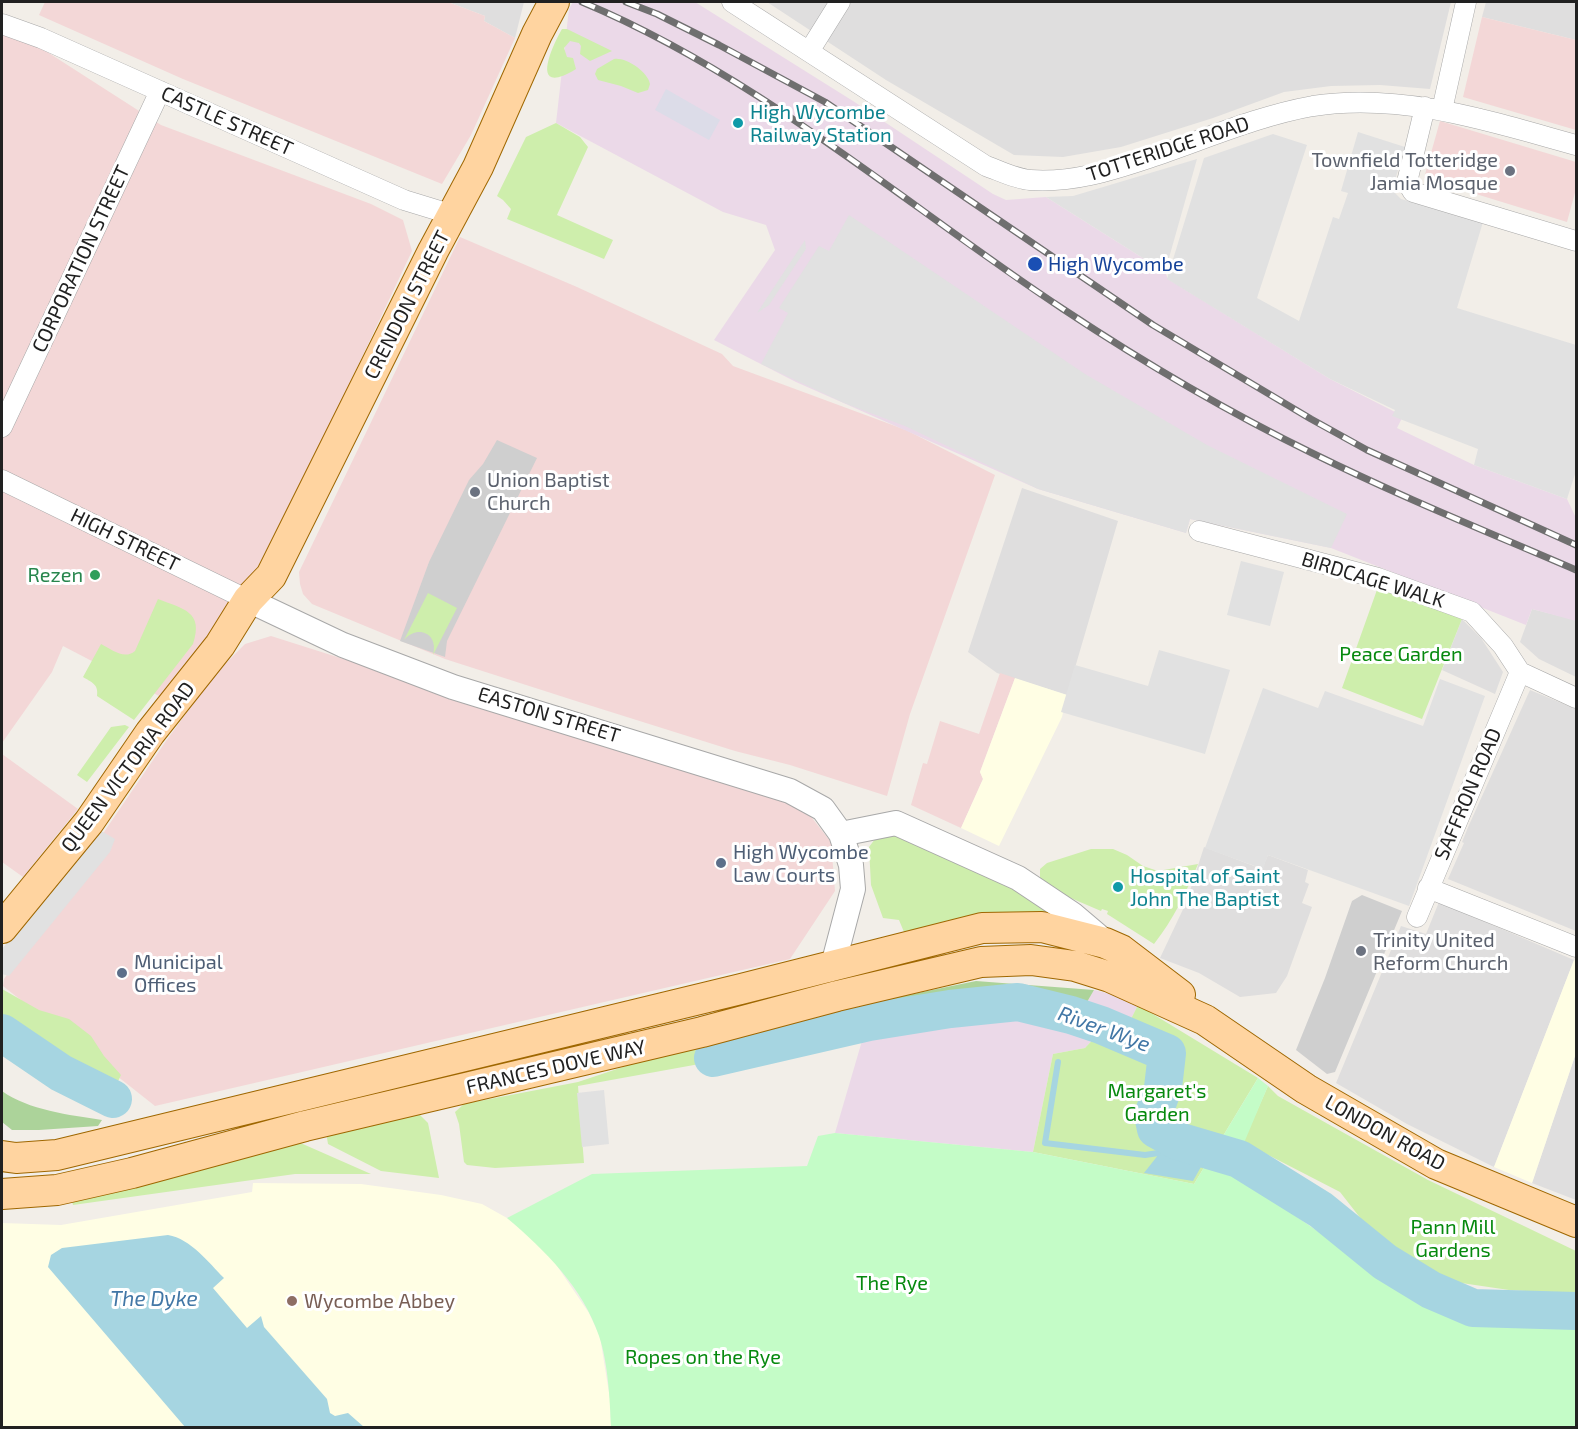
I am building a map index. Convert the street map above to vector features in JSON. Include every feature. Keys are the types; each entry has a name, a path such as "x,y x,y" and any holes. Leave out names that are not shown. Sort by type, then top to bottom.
{"main road":[{"name":"CRENDON STREET","path":"248,600 271,576 277,566 478,166 551,8"},
{"name":"QUEEN VICTORIA ROAD","path":"2,928 89,822 150,733 217,650 248,600"},
{"name":"FRANCES DOVE WAY","path":"2,1156 16,1158 57,1155 982,928 1042,927 1105,943 1120,950 1165,984 1205,1020"},
{"name":"FRANCES DOVE WAY","path":"2,1194 57,1190 121,1175 305,1126 702,1032 837,996 981,962 1031,960 1075,966 1110,976 1205,1020"},
{"path":"833,965 837,996"},
{"name":"LONDON ROAD","path":"1205,1020 1306,1089 1436,1164 1576,1222"}],"street":[{"name":"TOTTERIDGE ROAD","path":"732,2 810,50 879,98 986,166 1027,180 1065,180 1107,172 1273,114 1316,106 1367,104 1434,108 1576,144"},
{"path":"810,50 840,2"},
{"path":"1466,2 1434,108 1407,182 1413,192 1576,241"},
{"name":"CASTLE STREET","path":"2,24 41,38 404,200 453,214"},
{"name":"CORPORATION STREET","path":"2,427 160,91"},
{"name":"HIGH STREET","path":"2,480 248,600"},
{"name":"BIRDCAGE WALK","path":"1199,531 1378,578 1472,612 1503,646 1520,672"},
{"name":"EASTON STREET","path":"248,600 343,645 453,687 790,791 823,809 841,834 851,865 853,889 833,965"},
{"path":"1520,672 1576,698"},
{"name":"SAFFRON ROAD","path":"1417,917 1520,672"},
{"path":"841,834 896,823 1018,878 1072,914 1105,943"},
{"path":"1428,888 1576,947"}],"shaded area":[{"path":"45,2 448,2 485,16 484,21 515,38 471,135 442,184 183,79 39,15"},
{"path":"448,2 524,2 515,38 484,21 485,16"},
{"path":"573,2 695,2 853,101 993,194 1006,200 1046,197 1165,272 1168,279 1330,379 1403,416 1397,428 1474,465 1567,499 1576,518 1576,621 1532,609 1526,625 1331,548 1190,519 1186,533 1038,489 796,382 714,340 775,250 766,225 723,212 556,123 569,9"},
{"path":"767,2 1451,2 1430,89 1380,85 1331,86 1284,92 1213,118 1121,147 1063,157 1014,155 886,80"},
{"path":"1486,2 1576,2 1576,40 1482,17"},
{"path":"1482,17 1576,40 1576,130 1463,97"},
{"path":"2,23 161,125 371,204 403,220 412,251 338,408 252,578 161,697 63,646 52,672 2,743"},
{"path":"666,89 720,120 709,140 655,110"},
{"path":"1440,121 1576,162 1576,189 1567,222 1424,178"},
{"path":"1358,132 1405,147 1392,190 1401,199 1483,222 1457,308 1576,345 1576,471 1567,499 1474,465 1478,449 1392,416 1395,410 1330,379 1167,279 1204,158 1273,134 1307,145 1257,298 1299,321 1333,217 1339,219 1348,193 1341,191"},
{"path":"1197,159 1165,272 1046,197 1073,196"},
{"path":"849,215 1085,374 1207,445 1347,514 1331,548 1190,519 1186,533 1038,489 905,426 844,403 761,364 788,313 779,308 819,246 829,251"},
{"path":"460,237 577,287 722,354 733,366 906,430 995,475 910,714 887,796 790,765 735,751 445,659 312,604 303,594 299,572"},
{"path":"805,240 806,249 769,305 757,313"},
{"path":"497,440 537,458 447,641 445,657 400,641 429,562 469,480 483,464"},
{"path":"1022,488 1118,521 1067,695 997,673 968,652"},
{"path":"1241,561 1284,572 1270,626 1227,615"},
{"path":"1532,609 1576,620 1576,677 1539,659 1520,642"},
{"path":"1462,619 1481,638 1503,672 1495,694 1442,670"},
{"path":"271,636 801,804 831,842 835,891 790,959 155,1106 3,986 4,979 166,741 215,674 245,644"},
{"path":"1159,650 1230,670 1205,754 1061,712 1075,665 1148,686"},
{"path":"1000,673 1015,678 980,772 983,779 961,828 911,805 923,763 927,764 940,721 979,734"},
{"path":"1015,678 1067,695 1062,717 999,846 961,828 983,779 980,772"},
{"path":"1440,679 1485,696 1409,906 1268,855 1263,869 1205,848 1263,688 1318,708 1325,691 1423,726"},
{"path":"1530,690 1576,709 1576,931 1448,879 1464,843 1462,842 1469,825"},
{"path":"2,754 78,809 23,877 2,862"},
{"path":"98,829 115,839 110,852 9,976 2,974 2,949"},
{"path":"1204,847 1262,869 1268,855 1308,870 1305,882 1309,884 1302,903 1312,907 1287,976 1276,993 1240,997 1199,973 1160,958 1186,903"},
{"name":"Trinity United Reform Church","path":"1362,895 1402,911 1335,1072 1327,1074 1296,1050 1325,978 1352,901"},
{"path":"1439,902 1574,960 1494,1167 1407,1124 1336,1083 1401,926 1426,934"},
{"path":"1574,960 1576,961 1576,1053 1532,1183 1494,1167"},
{"path":"1094,990 1127,998 1138,1005 1121,1039 1099,1033 1085,1048 1053,1054 1033,1152 835,1133 864,1034 1029,1010 1073,1025"},
{"path":"1576,1053 1576,1200 1532,1183"},
{"path":"604,1090 609,1144 582,1147 577,1093"},
{"name":"Wycombe Abbey","path":"253,1183 361,1184 441,1195 482,1204 507,1218 536,1242 555,1263 589,1313 600,1337 610,1399 611,1427 2,1428 2,1223 61,1225 252,1192"}],"green space":[{"path":"562,29 567,29 612,51 590,61 580,54 579,43 570,41 564,48 567,57 573,58 576,69 553,78 548,74 547,67"},
{"path":"614,59 624,60 641,70 650,84 648,90 638,93 598,80 595,74 597,69"},
{"path":"556,123 580,137 588,147 557,215 613,240 604,259 507,219 511,209 497,196 526,137"},
{"name":"Peace Garden","path":"1378,587 1462,619 1422,719 1342,688"},
{"path":"428,593 457,608 433,655 433,642 426,634 415,633 404,640"},
{"path":"158,599 189,613 196,624 196,633 193,644 134,720 97,696 96,686 83,677 101,644 127,655 135,651"},
{"path":"125,725 129,727 87,782 77,775 111,727"},
{"path":"887,832 985,872 1052,915 955,919 904,932 899,920 883,918 871,885 869,847 875,839"},
{"path":"1091,849 1113,849 1143,866 1158,871 1198,864 1179,906 1154,944 1107,914 1108,911 1102,909 1101,911 1059,893 1040,879 1040,869 1047,863"},
{"path":"976,981 1094,990 1087,1002 1034,992 958,992 716,1061 712,1045 898,997"},
{"path":"2,989 39,1010 69,1019 91,1036 104,1056 121,1075 113,1092 62,1069 2,1028"},
{"name":"Margaret's Garden","path":"1138,1005 1258,1078 1194,1184 1033,1152 1053,1054 1085,1048 1099,1033 1121,1039"},
{"path":"712,1045 716,1061 578,1086 584,1163 495,1168 467,1165 464,1162 459,1124 455,1112 464,1104 578,1082 671,1051"},
{"name":"The Rye","path":"1258,1078 1268,1086 1233,1169 1235,1174 1388,1280 1424,1298 1462,1308 1522,1314 1566,1312 1576,1314 1576,1427 611,1427 605,1357 592,1318 561,1271 507,1218 592,1174 807,1166 818,1136 835,1133 1033,1152 1194,1184"},
{"name":"Pann Mill Gardens","path":"1268,1086 1278,1096 1428,1180 1576,1251 1576,1294 1509,1290 1441,1280 1404,1259 1365,1224 1340,1192 1243,1142"},
{"path":"2,1091 37,1107 102,1120 98,1126 12,1130 2,1122"},
{"path":"406,1111 420,1115 428,1123 439,1178 381,1171 328,1144 326,1132"},
{"path":"296,1141 371,1174 295,1174 73,1205 71,1196"}],"water":[{"path":"1171,1124 1184,1126 1211,1149 1193,1181 1144,1173 1166,1145 1163,1129"},
{"name":"The Dyke","path":"168,1235 192,1246 224,1278 213,1288 247,1328 261,1316 264,1327 327,1399 330,1413 335,1416 348,1413 364,1427 185,1427 48,1267 51,1255 62,1248"}],"waterway":[{"name":"River Wye","path":"713,1058 869,1022 950,1009 1018,1002 1071,1015 1167,1053 1163,1088 1153,1115 1156,1129 1178,1141 1239,1159 1321,1210 1385,1262 1431,1290 1473,1308 1576,1311"},
{"name":"River Wye","path":"2,1033 61,1073 113,1099"},
{"path":"1058,1062 1045,1143 1145,1155 1165,1152"}],"railway":[{"path":"582,2 647,32 709,66 770,104 1063,309 1185,385 1280,437 1345,469 1576,570"},
{"path":"626,2 657,14 719,45 825,102 1153,325 1311,419 1367,450 1576,545"}],"place":[{"name":"High Wycombe Railway Station","path":"738,123"},
{"name":"Townfield Totteridge Jamia Mosque","path":"1510,171"},
{"name":"High Wycombe","path":"1035,264"},
{"name":"Union Baptist Church","path":"475,492"},
{"name":"Rezen","path":"95,575"},
{"name":"High Wycombe Law Courts","path":"721,863"},
{"name":"Hospital of Saint John The Baptist","path":"1118,887"},
{"name":"Trinity United Reform Church","path":"1361,951"},
{"name":"Municipal Offices","path":"122,973"},
{"name":"Wycombe Abbey","path":"292,1301"}],"park label":[{"name":"Ropes on the Rye","path":"703,1357"}]}
